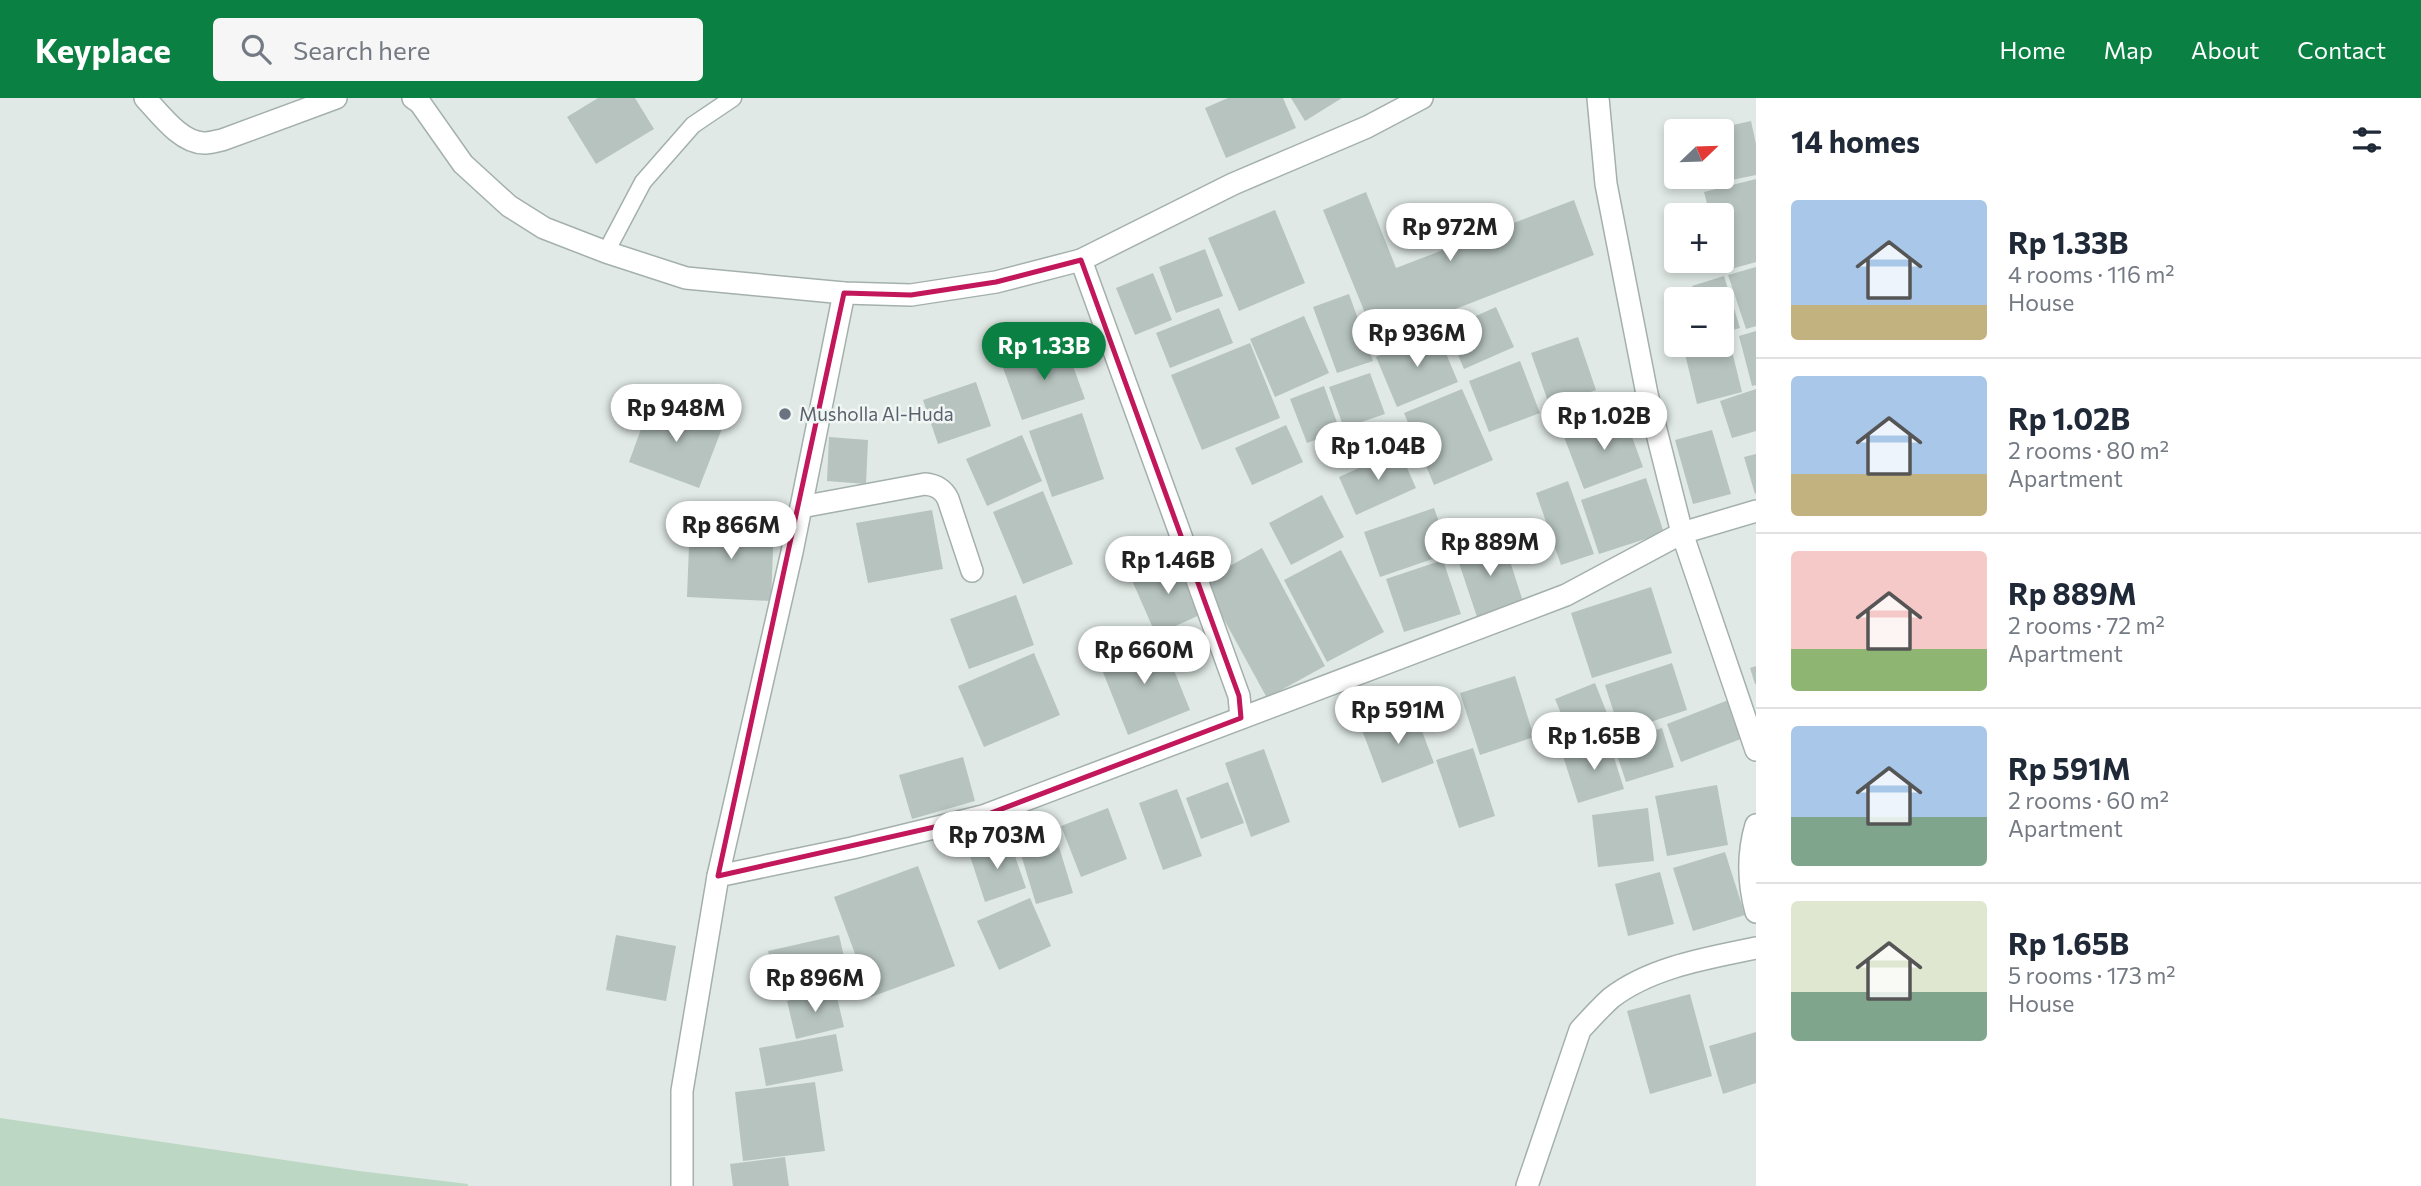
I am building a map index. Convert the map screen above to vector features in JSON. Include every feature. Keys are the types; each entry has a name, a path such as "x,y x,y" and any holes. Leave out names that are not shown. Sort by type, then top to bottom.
{"street":[{"path":"145,98 179,132 194,141 204,143 222,140 336,98"},
{"path":"413,98 420,103 463,164 509,206 544,228 686,278 844,293 911,295 996,282 1081,260 1233,184 1367,127 1422,98"},
{"path":"1598,98 1606,184 1644,380 1682,533 1756,750"},
{"path":"1081,260 1239,696 1241,718"},
{"path":"682,1186 682,1091 718,876 801,507 844,293"},
{"path":"801,507 925,484 932,485 944,492 948,499 972,571"},
{"path":"718,876 852,848 983,816 1566,595 1682,533 1756,511"},
{"path":"1756,825 1749,858 1750,890 1756,912"},
{"path":"1527,1186 1580,1030 1598,1010 1633,984 1652,976 1700,960 1756,948"}],"lane":[{"path":"606,252 643,181 693,125 733,98"}],"highlighted area":[{"path":"1081,260 1239,696 1241,718 983,816 718,876 844,293 911,295 996,282"}],"green space":[{"path":"0,1118 359,1171 468,1184 468,1186 0,1186"}],"building":[{"path":"598,98 635,98 654,129 596,164 567,117"},
{"path":"1228,98 1283,98 1296,128 1226,158 1205,108"},
{"path":"1291,98 1342,98 1305,121"},
{"path":"1751,121 1756,144 1756,175 1734,179 1734,125"},
{"path":"1756,179 1756,262 1734,268 1734,203 1707,203 1704,192 1734,189 1734,184"},
{"path":"1366,192 1396,268 1574,200 1594,255 1376,340 1323,210"},
{"path":"1275,210 1305,283 1239,311 1208,238"},
{"path":"1205,249 1223,296 1176,313 1159,267"},
{"path":"1756,267 1756,326 1746,329 1728,275"},
{"path":"1153,273 1172,320 1135,335 1116,288"},
{"path":"1724,276 1727,287 1692,287"},
{"path":"1349,294 1373,361 1337,373 1313,307"},
{"path":"1496,307 1514,347 1464,369 1447,329"},
{"path":"1219,308 1233,343 1170,368 1156,333"},
{"path":"1734,308 1740,328 1734,330"},
{"path":"1304,316 1329,373 1275,397 1250,339"},
{"path":"1756,331 1756,385 1752,386 1739,336"},
{"path":"1437,332 1458,382 1397,407 1376,357"},
{"path":"1578,337 1596,390 1550,407 1531,353"},
{"path":"1250,343 1280,418 1202,450 1171,375"},
{"path":"1065,344 1085,399 1022,420 1002,365"},
{"path":"1686,357 1733,357 1742,392 1697,404"},
{"path":"1520,361 1540,413 1489,432 1469,381"},
{"path":"1370,373 1385,414 1344,428 1329,387"},
{"path":"976,382 991,426 938,444 923,400"},
{"path":"1324,386 1340,431 1307,443 1290,399"},
{"path":"1462,389 1493,460 1434,485 1404,413"},
{"path":"1756,389 1756,431 1732,438 1720,401"},
{"path":"652,399 723,426 699,488 629,462"},
{"path":"1082,413 1104,479 1052,497 1029,431"},
{"path":"1624,415 1643,467 1584,489 1564,437"},
{"path":"1286,425 1303,462 1252,485 1235,448"},
{"path":"1712,430 1731,494 1693,504 1675,440"},
{"path":"1022,435 1042,481 987,506 966,459"},
{"path":"829,437 868,440 866,484 827,481"},
{"path":"1399,450 1416,488 1356,515 1339,477"},
{"path":"1756,454 1756,493 1755,494 1744,457"},
{"path":"1646,478 1664,533 1599,554 1581,500"},
{"path":"1568,481 1594,554 1561,565 1536,493"},
{"path":"1043,491 1073,564 1023,584 993,512"},
{"path":"1322,495 1344,537 1291,565 1269,523"},
{"path":"1434,508 1450,553 1380,577 1364,532"},
{"path":"932,510 943,569 868,583 856,523"},
{"path":"690,521 774,524 771,601 687,597"},
{"path":"1501,533 1525,608 1479,623 1454,548"},
{"path":"1262,548 1325,666 1267,698 1203,581"},
{"path":"1341,550 1384,632 1327,662 1284,580"},
{"path":"1180,557 1204,613 1156,635 1131,578"},
{"path":"1443,560 1461,614 1404,632 1386,579"},
{"path":"1651,587 1672,653 1592,678 1571,613"},
{"path":"1016,595 1034,645 969,669 950,619"},
{"path":"1161,638 1190,710 1128,735 1099,662"},
{"path":"1034,653 1060,715 984,747 958,686"},
{"path":"1672,663 1687,710 1620,732 1605,685"},
{"path":"1756,666 1756,684 1755,684 1750,668"},
{"path":"1515,676 1534,737 1480,755 1460,693"},
{"path":"1595,683 1612,726 1573,742 1555,699"},
{"path":"1731,699 1746,737 1681,762 1667,724"},
{"path":"1414,710 1434,763 1382,783 1362,730"},
{"path":"1662,728 1674,767 1626,782 1613,743"},
{"path":"1609,742 1624,789 1578,803 1563,756"},
{"path":"1473,748 1495,816 1459,828 1436,760"},
{"path":"1264,749 1290,822 1251,837 1225,763"},
{"path":"963,757 975,801 912,819 899,775"},
{"path":"1228,782 1244,823 1201,839 1186,798"},
{"path":"1717,785 1728,845 1667,856 1655,796"},
{"path":"1177,789 1202,856 1163,870 1139,803"},
{"path":"1108,808 1127,859 1081,877 1061,826"},
{"path":"1648,808 1654,861 1598,867 1592,815"},
{"path":"1053,827 1073,893 1036,904 1016,838"},
{"path":"1009,839 1026,888 985,902 969,853"},
{"path":"1725,852 1745,915 1693,931 1673,868"},
{"path":"918,866 955,966 871,997 834,897"},
{"path":"1660,872 1674,924 1628,936 1615,884"},
{"path":"1030,898 1051,946 999,970 977,921"},
{"path":"616,935 676,946 666,1001 606,990"},
{"path":"839,935 850,983 779,999 768,951"},
{"path":"835,989 844,1027 796,1039 787,1001"},
{"path":"1690,994 1712,1076 1650,1094 1627,1011"},
{"path":"1756,1032 1756,1083 1723,1094 1709,1046"},
{"path":"836,1034 843,1071 766,1086 759,1048"},
{"path":"815,1082 825,1151 743,1161 735,1092"},
{"path":"785,1157 789,1186 733,1186 730,1164"}],"place":[{"name":"Musholla Al-Huda","path":"785,414"}]}
